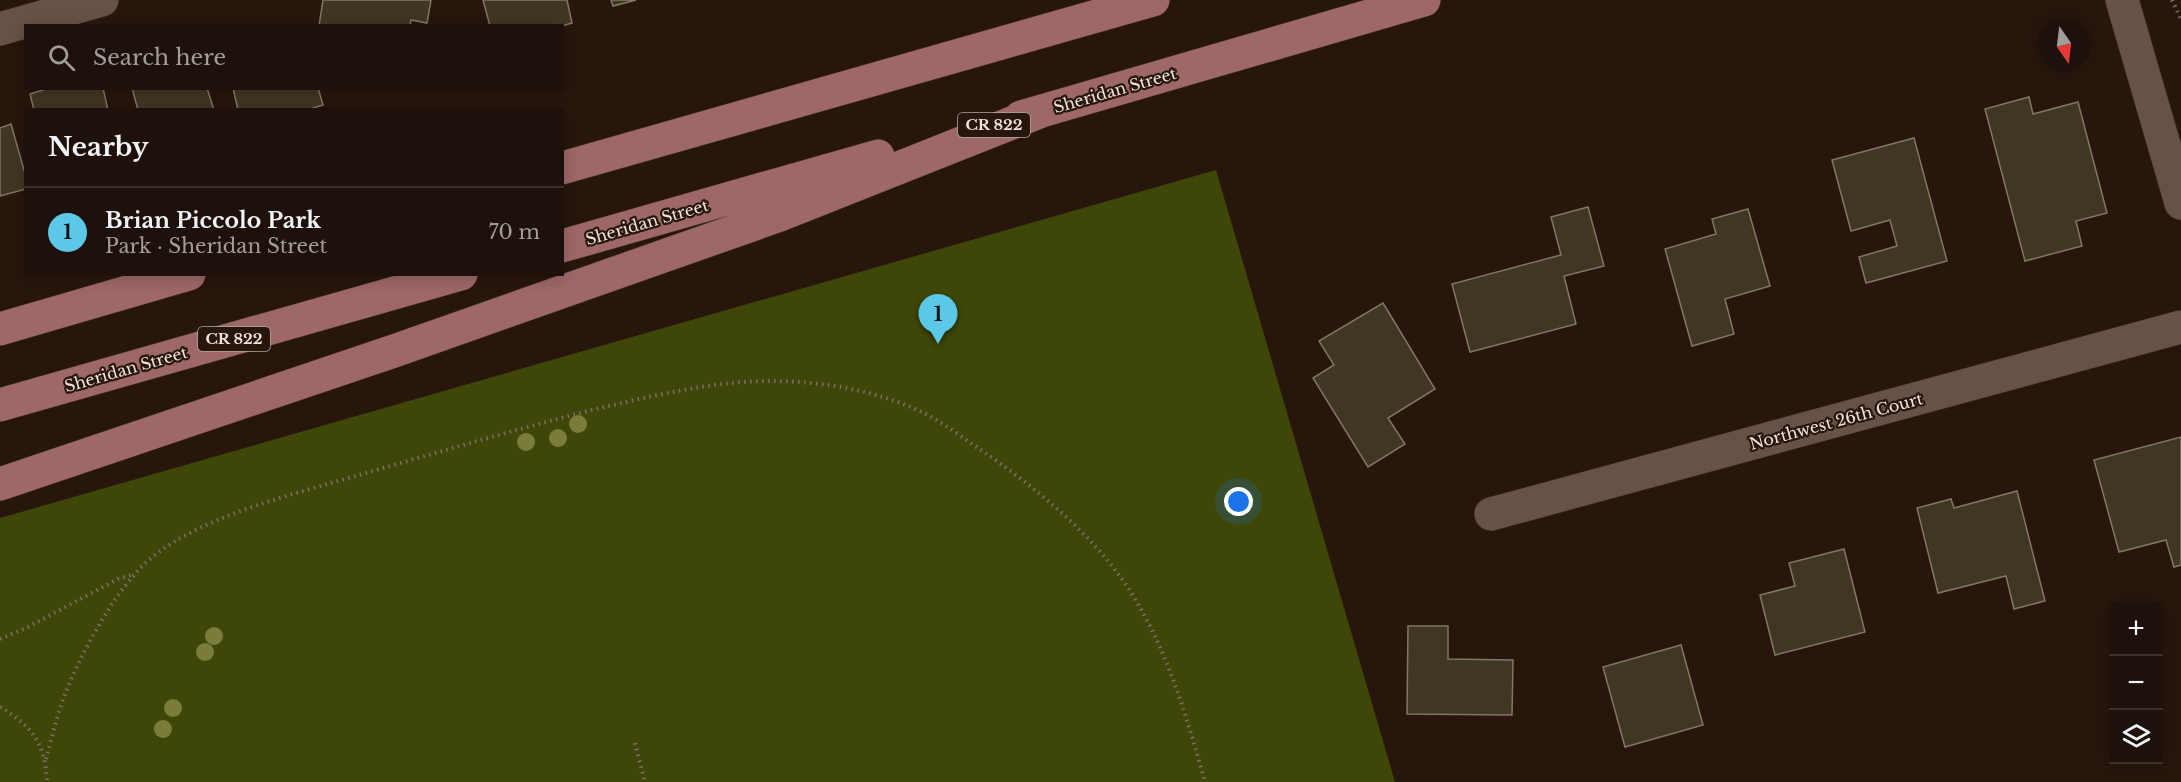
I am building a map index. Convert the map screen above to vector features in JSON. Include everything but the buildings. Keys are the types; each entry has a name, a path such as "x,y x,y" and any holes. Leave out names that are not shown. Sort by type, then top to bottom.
{"main road":[{"path":"564,167 1154,0"},
{"name":"Sheridan Street","path":"564,245 1042,111 1424,0"},
{"path":"0,484 394,351 780,215 1042,111"},
{"path":"0,329 182,276"},
{"name":"Sheridan Street","path":"0,405 453,276"}],"street":[{"path":"0,29 102,0"},
{"path":"2122,0 2181,203"},
{"name":"Northwest 26th Court","path":"1491,514 2181,327"}],"path":[{"path":"2172,0 2181,19"},
{"path":"47,782 46,759 65,695 97,628 135,574 170,545 198,528 301,492 553,420 638,399 710,385 767,381 810,382 844,387 883,397 925,414 1003,465 1067,518 1136,599 1173,676 1193,736 1205,782"},
{"path":"0,639 26,628 118,579 135,574"},
{"path":"0,707 14,715 35,736 46,759"},
{"path":"635,743 645,782"}],"green space":[{"path":"1216,170 1395,782 0,782 0,518"}],"place":[{"name":"Brian Piccolo Park","path":"938,344"}]}
